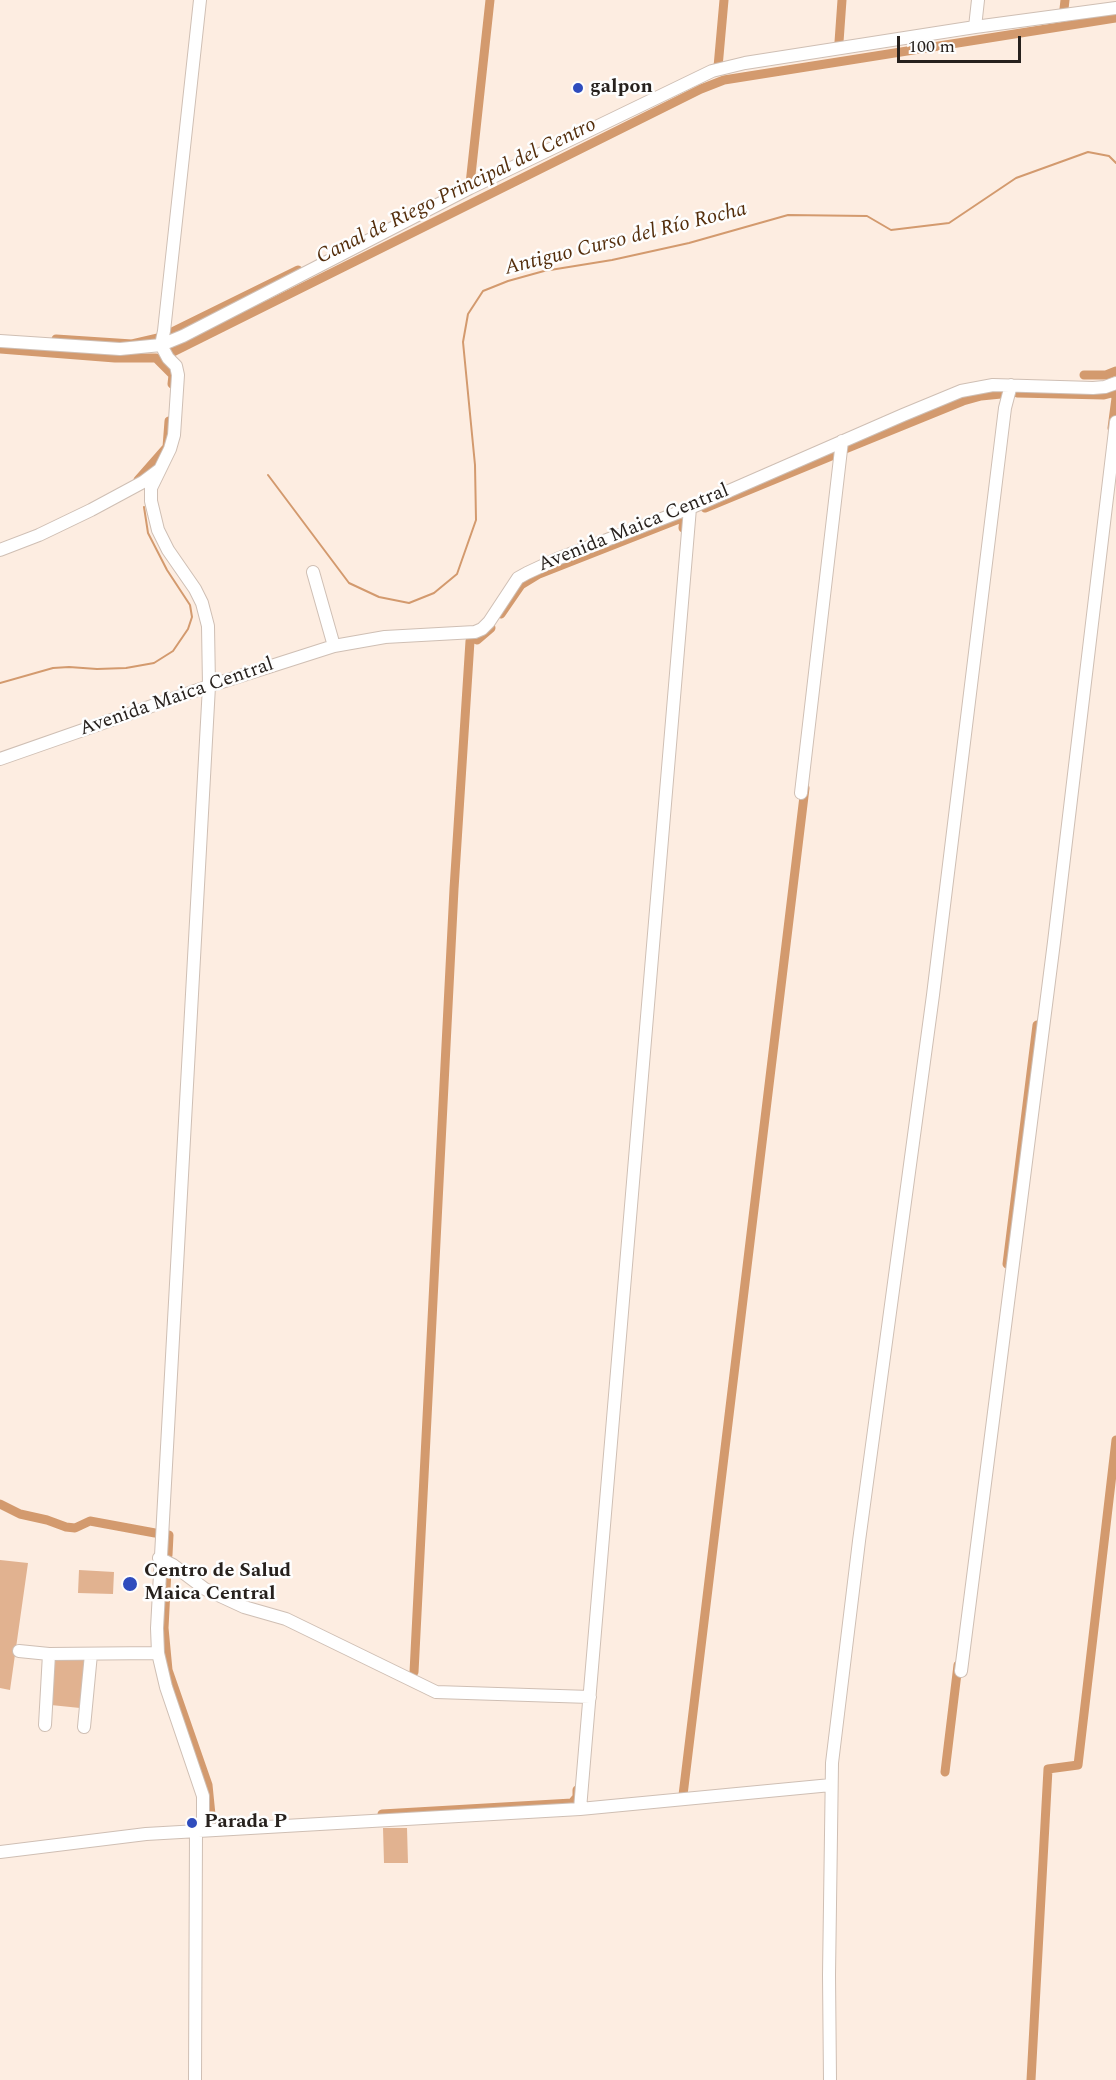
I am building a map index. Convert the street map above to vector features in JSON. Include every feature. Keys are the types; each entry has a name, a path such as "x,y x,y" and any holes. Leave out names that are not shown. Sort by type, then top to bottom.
{"street":[{"path":"195,2080 199,1830 203,1796 166,1687 158,1653 159,1558 209,686 208,626 201,603 188,578 168,550 158,530 151,501 152,488 174,435 178,375 176,366 168,358 161,345 200,0"},
{"path":"975,27 978,0"},
{"path":"0,340 120,349 161,345 183,336 470,188 712,71 745,63 975,27 1116,8"},
{"name":"Avenida Maica Central","path":"0,759 209,686 334,646 385,637 475,632 489,622 518,578 527,573 557,559 690,508 961,392 993,385 1093,388 1116,383"},
{"path":"830,2080 832,1763 859,1540 930,1018 1005,408 1011,385"},
{"path":"961,1671 1054,942 1116,422"},
{"path":"801,793 842,441"},
{"path":"0,550 92,510 143,483 160,468"},
{"path":"580,1809 690,508"},
{"path":"313,572 334,646"},
{"path":"159,1558 205,1589 244,1607 286,1619 436,1692 590,1697"},
{"path":"19,1651 49,1654 158,1653"},
{"path":"45,1725 49,1654"},
{"path":"84,1726 91,1654"},
{"path":"0,1852 146,1834 580,1809 831,1785"}],"shaded area":[{"path":"0,1560 28,1563 10,1690 0,1688"},
{"path":"79,1570 114,1572 113,1594 78,1593"},
{"path":"53,1658 85,1659 80,1708 51,1705"},
{"path":"383,1828 407,1828 408,1863 384,1863"}],"waterway":[{"path":"470,184 490,0"},
{"path":"710,70 718,67 724,0"},
{"path":"839,42 842,0"},
{"path":"1064,9 1065,0"},
{"name":"Canal de Riego Principal del Centro","path":"173,352 701,89 724,80 1116,18"},
{"name":"Antiguo Curso del Río Rocha","path":"268,475 349,583 379,597 409,603 434,593 457,574 476,520 475,465 463,342 468,314 483,291 544,271 612,260 689,243 788,215 867,216 891,230 949,223 1016,178 1088,152 1109,156 1116,163"},
{"path":"170,333 298,270"},
{"path":"56,339 132,344 158,338"},
{"name":"Canal de Riego Principal del Centro","path":"0,349 115,358 156,358 173,375 172,384"},
{"path":"1084,375 1106,375 1116,371"},
{"path":"1112,428 1116,398 1114,392"},
{"path":"1017,393 1104,395 1115,392"},
{"path":"845,449 963,401 1001,394"},
{"path":"138,480 167,447 169,421"},
{"path":"705,508 836,454"},
{"name":"Antiguo Curso del Río Rocha","path":"0,683 53,668 126,668 154,663 173,651 188,629 192,617 190,605 167,570 148,533 144,507"},
{"path":"501,614 521,585 539,574 684,517 683,528"},
{"path":"477,640 491,628"},
{"path":"414,1672 454,889 470,641"},
{"path":"683,1795 805,788"},
{"path":"1007,1264 1037,1025"},
{"path":"1031,2080 1048,1769 1078,1765 1116,1440"},
{"path":"0,1504 20,1514 66,1527 75,1528 90,1521 155,1533"},
{"path":"168,1555 169,1535"},
{"path":"167,1570 164,1628 168,1670 208,1785 212,1825 224,1824"},
{"path":"945,1772 958,1665"},
{"path":"382,1814 572,1803 577,1797 577,1790"}],"place":[{"name":"galpon","path":"578,88"},
{"name":"Centro de Salud Maica Central","path":"130,1584"},
{"name":"Parada P","path":"192,1823"}]}
